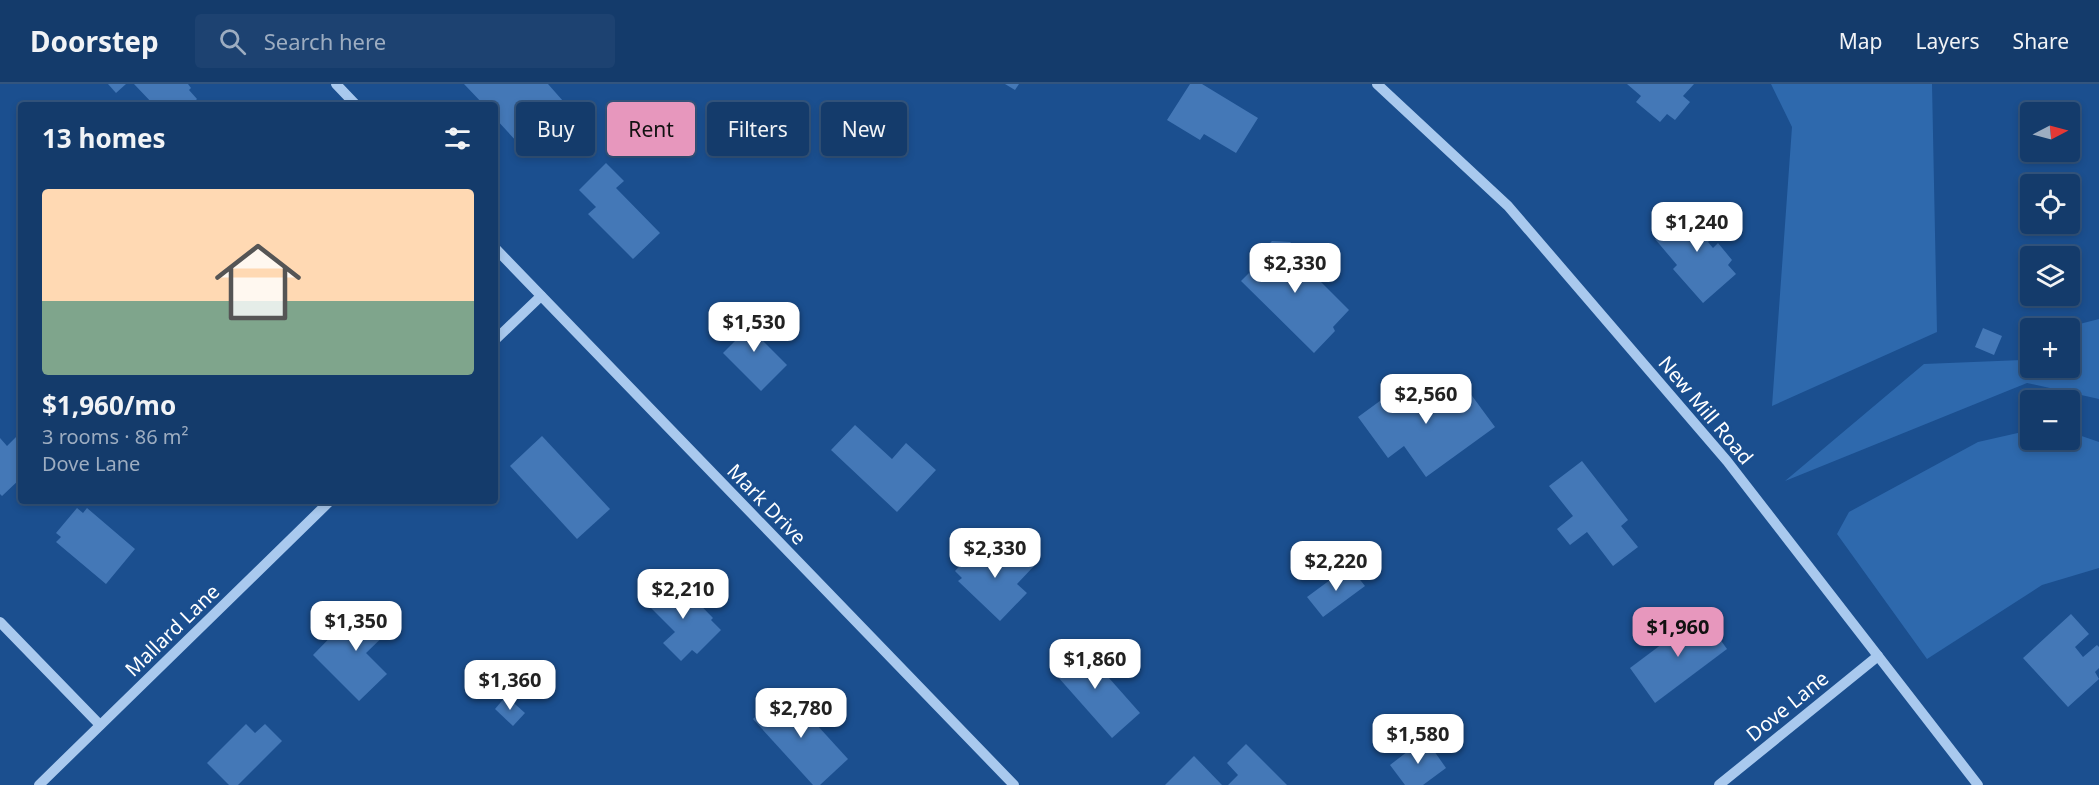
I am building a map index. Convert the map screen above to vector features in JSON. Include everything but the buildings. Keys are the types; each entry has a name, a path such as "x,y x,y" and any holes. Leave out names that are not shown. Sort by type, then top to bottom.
{"street":[{"path":"336,84 354,102"},
{"name":"New Mill Road","path":"1377,84 1508,206 1727,461 1978,785"},
{"name":"Mark Drive","path":"498,251 1014,785"},
{"path":"498,337 541,296"},
{"name":"Mallard Lane","path":"39,785 327,504"},
{"path":"0,622 100,725"},
{"name":"Dove Lane","path":"1719,785 1878,656"}],"shaded area":[{"path":"1771,84 1932,84 1937,332 1772,406 1792,127"},
{"path":"2099,319 2099,399 2080,395 2080,390 2058,390 2027,383 1785,481 1924,364 2020,360 2020,378 2080,378 2080,324"},
{"path":"2020,432 2020,450 2080,450 2080,435 2099,442 2099,568 2042,585 1927,659 1837,534 1849,512 1978,442"}]}
